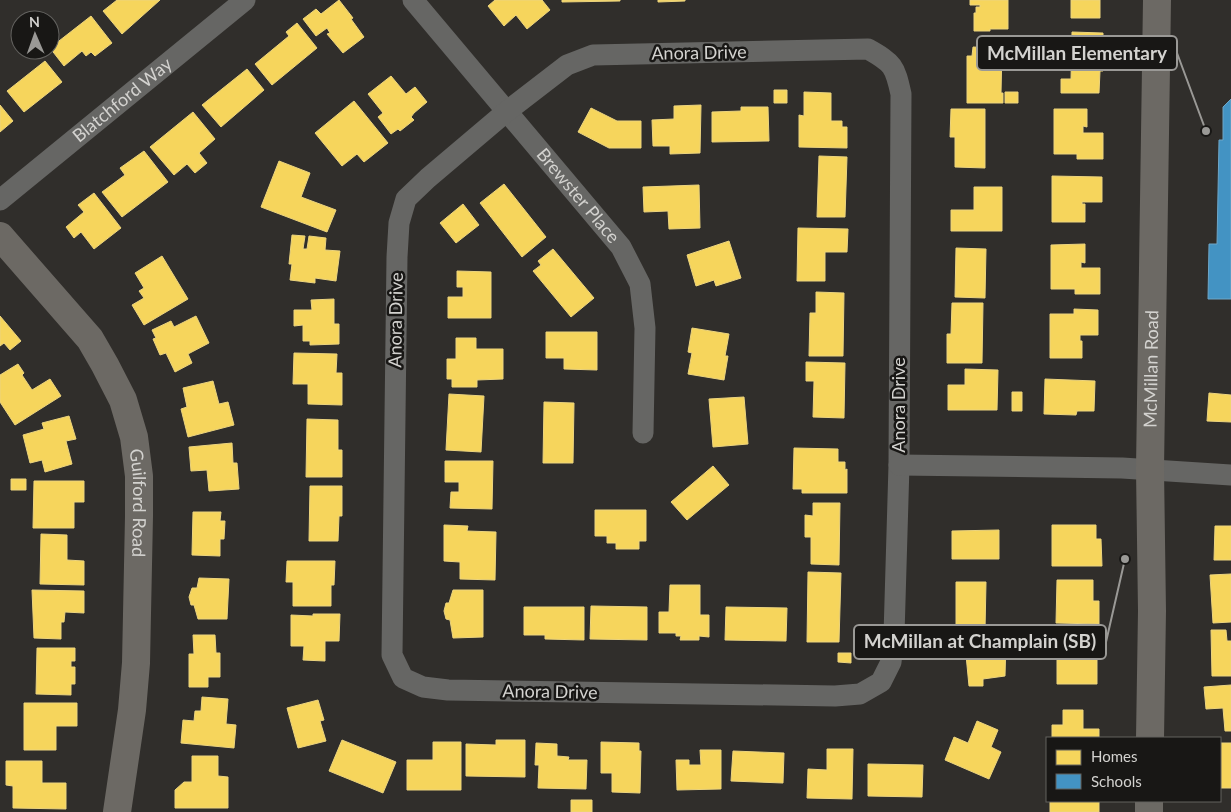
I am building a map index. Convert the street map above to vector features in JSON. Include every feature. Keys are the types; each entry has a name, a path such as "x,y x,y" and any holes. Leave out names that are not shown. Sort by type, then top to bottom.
{"street":[{"name":"Blatchford Way","path":"0,200 245,0"},
{"name":"Brewster Place","path":"413,0 621,247 640,284 644,328 643,433"},
{"name":"McMillan Road","path":"1150,737 1152,611 1150,469 1157,0"},
{"name":"Anora Drive","path":"868,49 889,60 897,75 901,94 899,465 894,636 891,662 881,682 860,694 835,696 448,690 423,687 403,678 392,655 397,257 399,223 406,199 506,112 567,65 593,55 868,49"},
{"name":"Guilford Road","path":"0,236 90,340 123,400 134,437 139,476 136,663 130,728 117,812"},
{"name":"Anora Drive","path":"899,465 1150,469 1231,475"}],"building: Homes":[{"path":"117,0 160,0 122,34 103,11"},
{"path":"339,0 353,18 351,19 364,37 343,53 327,34 330,33 327,28 316,36 303,19 316,9 321,14"},
{"path":"495,0 542,0 550,10 527,29 516,15 504,26 488,6"},
{"path":"562,0 620,0 620,1 562,2"},
{"path":"658,0 685,0 685,1 658,2"},
{"path":"970,0 1008,0 1008,29 974,31 974,13 976,13 976,7 980,7 980,5 970,5"},
{"path":"1071,0 1100,0 1100,18 1071,18"},
{"path":"91,16 112,43 95,56 91,52 86,56 82,51 64,66 59,60 60,40"},
{"path":"297,23 317,48 272,85 255,64 289,36 286,32"},
{"path":"1072,32 1103,33 1103,71 1100,71 1099,93 1061,93 1061,79 1071,79"},
{"path":"973,47 1002,48 1001,93 1003,93 1003,103 967,103 967,56 972,56"},
{"path":"45,61 62,82 24,112 7,91"},
{"path":"247,69 264,90 221,127 202,105"},
{"path":"391,76 406,94 415,87 427,102 411,117 414,120 400,131 398,129 391,134 378,117 383,113 368,94"},
{"path":"774,90 787,90 787,103 774,103"},
{"path":"804,92 831,93 831,121 842,121 842,127 847,127 847,148 799,147 799,115 804,116"},
{"path":"1005,92 1018,92 1018,103 1005,103"},
{"path":"354,101 388,143 364,162 357,154 342,166 315,133"},
{"path":"0,105 13,121 0,132"},
{"path":"701,105 700,153 670,154 670,146 653,146 652,120 674,119 674,106"},
{"path":"741,107 768,107 769,141 712,142 712,112 741,111"},
{"path":"591,108 617,121 641,121 641,148 609,148 578,132"},
{"path":"951,109 985,109 985,168 955,167 955,137 950,137"},
{"path":"1054,109 1087,109 1087,127 1083,126 1083,133 1103,133 1103,159 1077,159 1077,154 1054,154"},
{"path":"193,112 215,139 199,153 207,163 195,173 187,164 174,175 150,147"},
{"path":"144,151 168,182 122,217 102,192 125,175 120,168"},
{"path":"819,156 847,157 845,217 817,217"},
{"path":"279,161 310,173 301,197 336,210 327,232 261,207"},
{"path":"1052,176 1102,177 1102,202 1082,202 1082,204 1085,204 1085,222 1052,222"},
{"path":"504,184 546,237 522,257 480,203"},
{"path":"699,185 700,228 669,229 668,211 644,212 643,187"},
{"path":"974,187 1002,187 1002,231 951,231 951,210 974,210"},
{"path":"94,193 121,228 94,249 81,232 74,238 66,227 84,212 78,205"},
{"path":"463,204 479,225 456,243 440,223"},
{"path":"798,228 848,229 847,252 825,252 825,281 797,281"},
{"path":"292,235 305,236 303,249 307,249 309,236 326,238 325,250 340,251 336,281 315,278 315,283 290,280 292,264 289,264"},
{"path":"729,241 741,278 716,286 714,280 696,286 687,255"},
{"path":"1085,244 1085,263 1081,262 1081,268 1100,268 1100,294 1075,294 1075,289 1051,289 1051,245"},
{"path":"956,248 986,249 985,298 955,297"},
{"path":"553,249 594,298 571,317 533,271 541,265 538,261"},
{"path":"162,256 188,299 144,325 132,305 144,298 139,291 144,288 135,273"},
{"path":"457,271 491,272 491,318 448,318 448,297 463,297 463,287 457,287"},
{"path":"816,292 844,293 843,356 809,356 810,313 816,313"},
{"path":"334,299 334,324 339,324 339,344 310,345 310,341 303,341 303,325 294,326 294,310 312,310 311,300"},
{"path":"952,303 983,303 982,363 947,363 947,334 951,334"},
{"path":"1074,309 1098,310 1098,335 1080,335 1082,358 1050,358 1050,314 1074,314"},
{"path":"0,316 21,341 10,350 4,343 0,346"},
{"path":"196,316 209,343 188,354 192,363 175,372 166,353 160,355 153,339 156,338 152,330 171,321 174,327"},
{"path":"692,328 729,334 725,356 728,356 724,380 688,374 692,353 688,352"},
{"path":"546,332 597,332 597,370 564,369 564,358 546,358"},
{"path":"456,338 476,338 476,349 503,349 503,379 477,380 477,387 452,387 452,379 447,379 447,359 456,359"},
{"path":"294,353 337,354 336,373 342,373 342,405 308,404 308,384 293,384"},
{"path":"806,362 845,363 844,418 813,417 814,381 806,381"},
{"path":"18,364 24,373 22,375 32,390 50,379 61,396 15,425 0,402 0,375"},
{"path":"965,369 998,370 997,410 948,410 948,385 965,385"},
{"path":"1045,379 1095,381 1094,411 1077,411 1076,415 1044,414"},
{"path":"213,381 219,404 228,402 234,425 188,437 181,409 187,407 183,388"},
{"path":"1012,392 1022,392 1022,411 1012,411"},
{"path":"1209,393 1231,395 1231,422 1207,421"},
{"path":"449,394 484,396 481,452 446,450"},
{"path":"744,397 748,444 713,447 709,399"},
{"path":"544,402 574,403 573,463 543,463"},
{"path":"69,416 76,439 66,441 72,464 45,472 42,460 30,463 23,435 44,429 42,423"},
{"path":"307,419 338,420 338,450 342,450 342,477 306,477"},
{"path":"232,443 233,463 237,463 239,489 209,491 207,470 191,471 189,447"},
{"path":"794,448 838,449 838,462 845,462 845,470 847,469 847,493 802,493 802,489 793,489"},
{"path":"445,461 493,461 492,509 450,508 451,492 459,492 459,482 445,482"},
{"path":"713,466 729,485 687,520 671,502"},
{"path":"11,479 26,479 26,490 11,490"},
{"path":"34,481 84,481 84,502 74,502 74,528 33,528"},
{"path":"310,486 342,486 342,516 339,516 338,541 309,541"},
{"path":"813,503 840,503 839,565 811,564 811,537 805,537 805,515 813,516"},
{"path":"595,510 646,510 646,541 639,541 639,549 616,549 616,543 607,543 607,536 595,536"},
{"path":"193,512 221,512 220,521 225,521 224,539 220,539 220,556 192,555"},
{"path":"444,525 468,526 467,531 496,532 495,580 460,579 460,562 444,561"},
{"path":"1052,525 1096,525 1096,539 1101,539 1102,566 1052,566"},
{"path":"1215,526 1231,526 1231,560 1214,560"},
{"path":"999,530 999,559 952,559 952,531"},
{"path":"41,534 67,535 67,560 84,561 84,585 40,584"},
{"path":"287,561 335,561 334,585 331,585 331,606 293,606 293,582 286,582"},
{"path":"808,572 841,573 839,642 807,642"},
{"path":"1231,574 1231,622 1213,623 1210,575"},
{"path":"199,578 229,579 227,619 198,619 194,605 191,605 189,597 192,588 197,588"},
{"path":"1057,580 1093,580 1093,601 1099,601 1099,624 1056,623"},
{"path":"956,582 986,582 985,630 956,630"},
{"path":"670,585 700,585 700,615 709,615 709,637 699,636 699,640 680,640 681,636 676,636 676,633 659,633 659,612 669,612"},
{"path":"32,590 84,591 84,613 65,612 64,622 61,622 61,639 34,638"},
{"path":"453,590 483,590 483,637 453,638 450,620 446,619 444,611"},
{"path":"591,606 647,607 647,640 590,639"},
{"path":"524,607 584,607 584,640 545,639 545,635 524,635"},
{"path":"726,607 787,608 786,641 725,640"},
{"path":"313,614 340,614 339,641 325,641 325,661 303,660 304,646 291,646 291,615 313,616"},
{"path":"1211,630 1226,630 1227,641 1231,641 1231,676 1212,676"},
{"path":"193,635 215,635 216,653 220,653 220,677 208,677 208,687 189,687 189,654 194,654"},
{"path":"968,638 1006,639 1005,676 983,679 983,686 969,686 966,655"},
{"path":"1057,647 1097,647 1097,684 1057,684"},
{"path":"37,648 75,648 75,661 71,661 71,667 75,667 75,684 71,684 71,695 36,694"},
{"path":"838,653 851,653 851,663 838,662"},
{"path":"1231,685 1231,731 1225,731 1223,708 1206,709 1204,687"},
{"path":"202,697 228,699 226,724 236,725 234,748 181,743 183,720 194,721 195,711 201,711"},
{"path":"318,700 324,720 320,721 326,741 298,748 287,708"},
{"path":"24,703 77,703 77,726 56,726 56,750 24,750"},
{"path":"1063,710 1083,710 1083,729 1099,729 1099,737 1052,737 1052,725 1063,725"},
{"path":"977,721 998,730 991,747 1001,752 989,779 945,760 954,737 968,743"},
{"path":"342,740 396,762 383,793 329,771"},
{"path":"496,740 525,740 525,777 466,776 466,744 496,745"},
{"path":"433,742 461,742 461,790 407,790 407,760 433,760"},
{"path":"601,742 639,743 639,751 641,751 640,793 612,792 612,773 601,773"},
{"path":"536,743 557,744 557,756 569,757 568,760 587,760 586,789 538,788 539,765 535,765"},
{"path":"1221,743 1231,743 1231,788 1221,788"},
{"path":"827,749 853,749 852,799 807,798 808,769 827,770"},
{"path":"700,750 721,750 721,789 677,790 676,760 689,760 689,765 701,765"},
{"path":"733,751 784,753 783,783 731,781"},
{"path":"192,756 218,756 218,776 228,777 228,808 175,808 175,790 184,782 192,782"},
{"path":"6,761 42,761 42,783 66,783 66,809 13,808 13,786 6,785"},
{"path":"868,764 923,765 922,797 868,796"},
{"path":"571,800 592,800 592,812 571,812"},
{"path":"1050,802 1099,802 1099,812 1050,812"}],"building: Schools":[{"path":"1231,99 1231,299 1208,299 1209,244 1217,244 1219,140 1223,140 1223,107"}],"place":[{"name":"McMillan Elementary","path":"1206,131"},
{"name":"McMillan at Champlain (SB)","path":"1125,559"}]}
